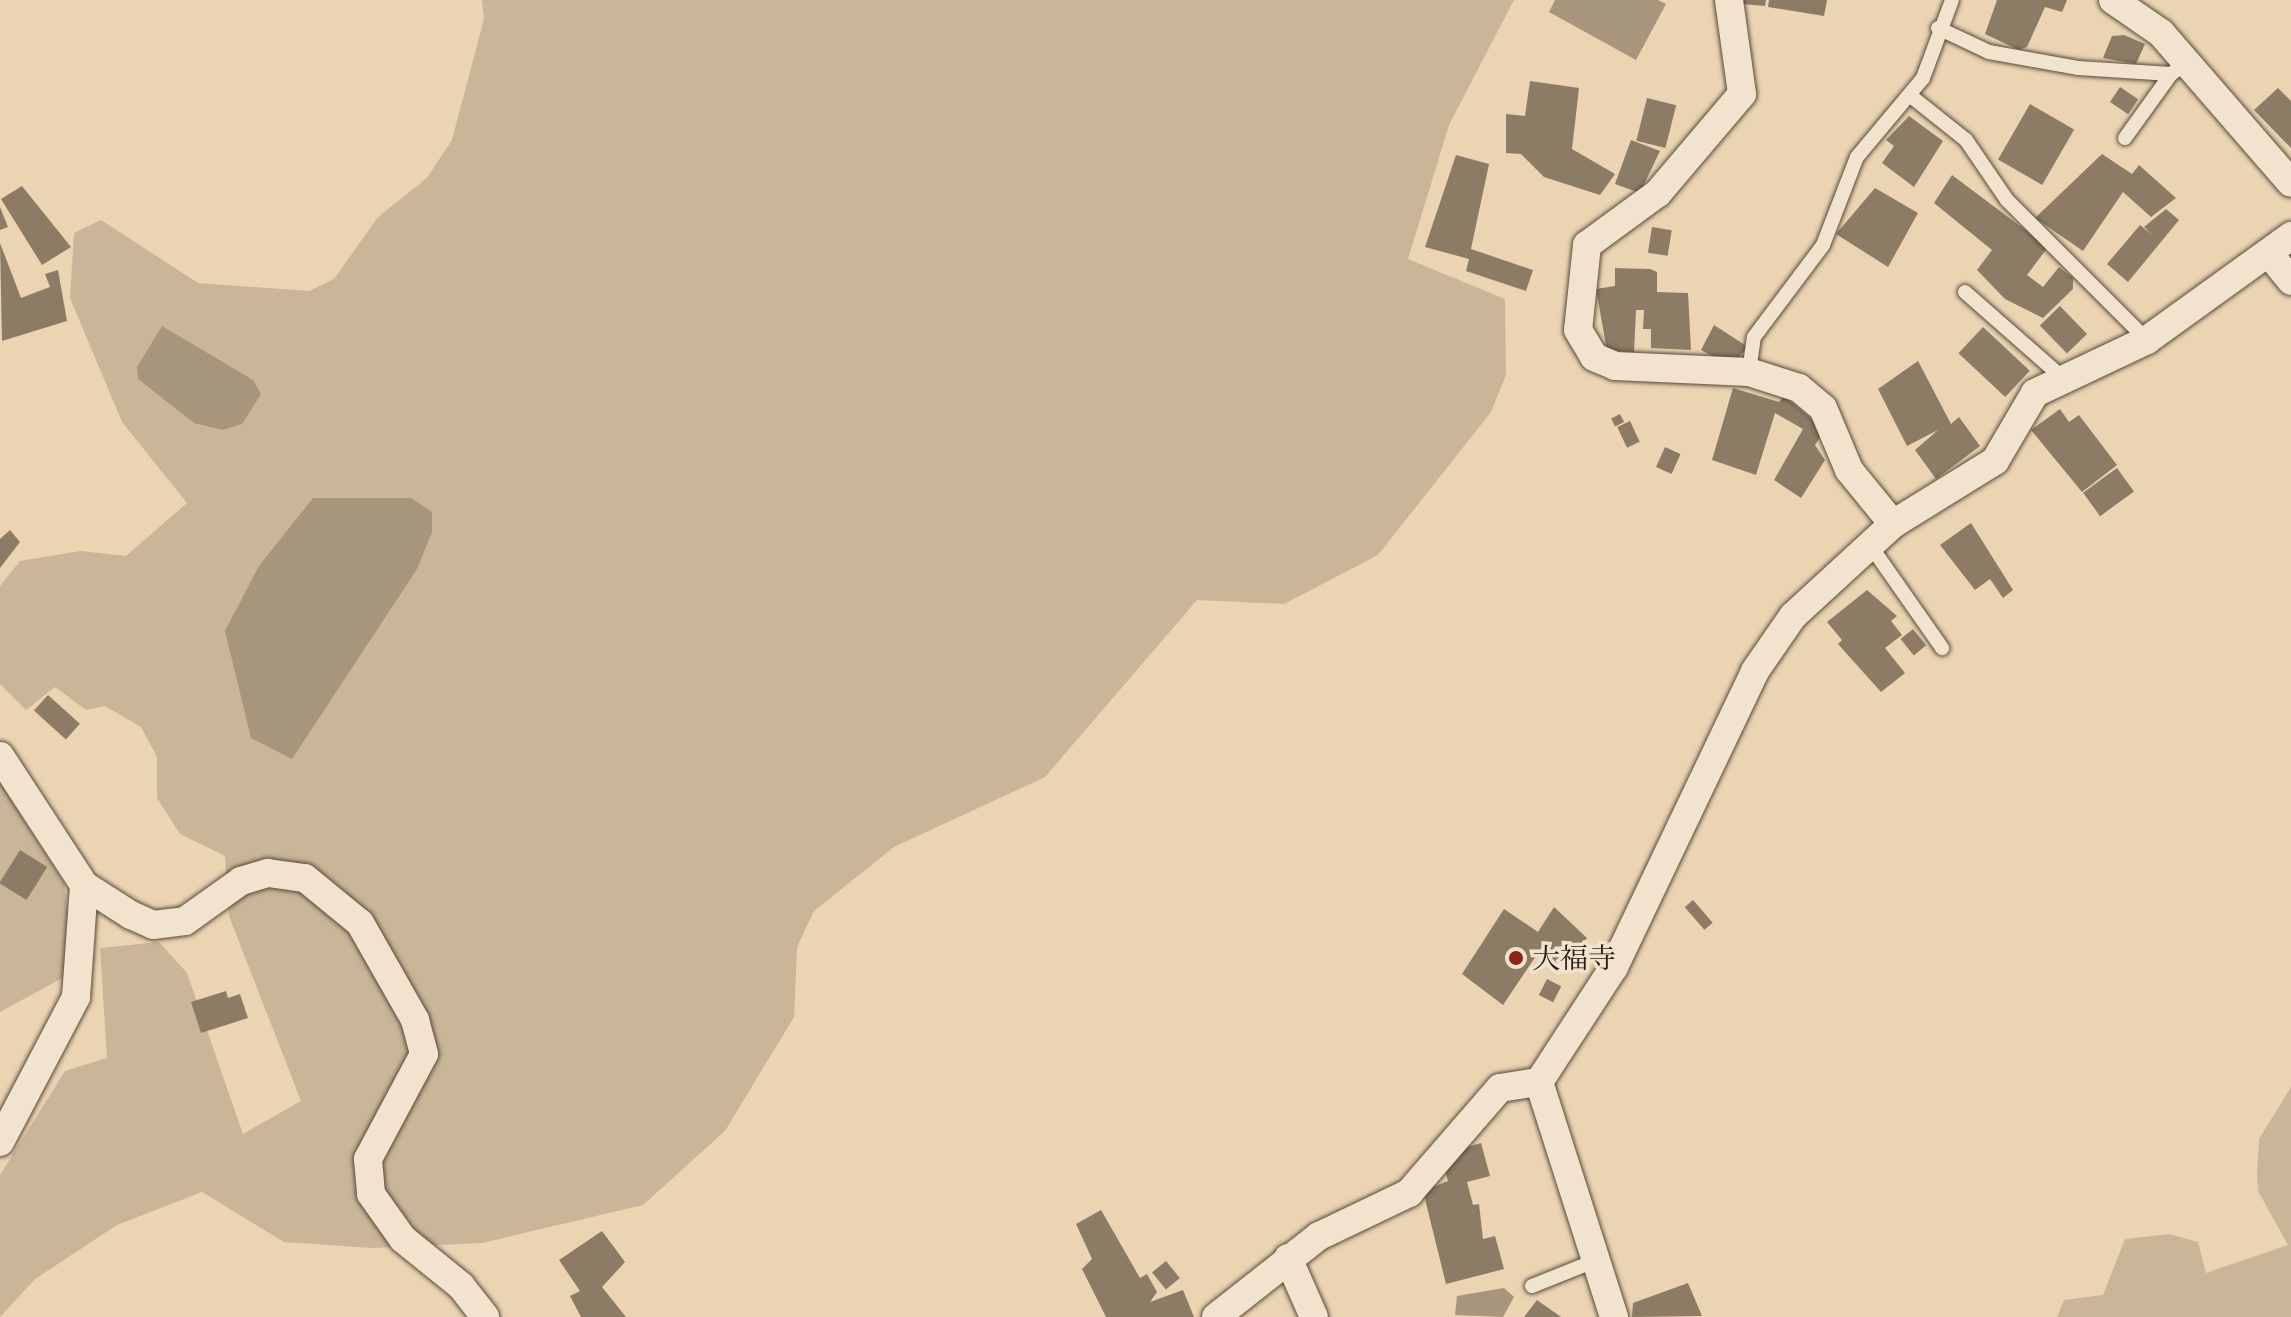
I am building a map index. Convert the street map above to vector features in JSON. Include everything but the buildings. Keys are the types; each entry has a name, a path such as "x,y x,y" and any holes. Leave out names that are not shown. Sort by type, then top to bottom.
{"street":[{"path":"1729,0 1742,94 1678,174 1587,245 1578,330 1594,357 1615,366 1749,372 1799,388 1823,408 1849,470 1893,524"},
{"path":"2113,0 2161,33 2178,68 2291,183"},
{"path":"1614,1317 1539,1082 1661,877 1755,671 1793,616 1893,524 1995,461 2035,393 2147,340 2281,246 2291,281"},
{"path":"0,756 84,885 153,925 185,921 241,881 268,873 305,878 333,895 360,923 407,1006 424,1054 368,1159 371,1194 403,1239 461,1286 485,1317"},
{"path":"0,1142 76,997 84,885"},
{"path":"1216,1317 1288,1258 1409,1193 1500,1088 1539,1082"},
{"path":"1288,1258 1314,1317"}],"lane":[{"path":"1749,372 1754,337 1823,245 1857,157 1912,97 1952,0"},
{"path":"1938,28 1989,52 2178,68"},
{"path":"2125,138 2178,68"},
{"path":"1912,97 1966,140 2007,200 2147,340"},
{"path":"1965,292 2064,379"},
{"path":"1870,545 1942,648"},
{"path":"1532,1286 1597,1260"}],"shaded area":[{"path":"482,0 1514,0 1449,125 1408,259 1505,299 1506,375 1491,412 1378,555 1284,604 1197,600 1045,777 894,847 814,911 797,947 794,1017 725,1131 643,1205 482,1243 372,1248 284,1242 202,1192 117,1225 35,1279 0,1317 0,1175 65,1071 107,1058 100,948 159,942 187,973 243,1134 301,1101 229,916 225,856 180,834 157,798 157,757 141,727 105,706 86,710 55,687 26,710 0,684 0,586 20,561 81,551 126,556 187,503 122,422 70,298 74,233 101,220 198,283 309,291 334,279 378,217 427,178 452,140 484,19"},
{"path":"1555,0 1658,0 1666,4 1636,60 1549,12"},
{"path":"162,326 253,380 261,394 242,424 222,430 194,423 138,379 137,367"},
{"path":"313,498 411,498 432,512 432,532 417,569 292,759 251,738 225,631 259,566"},
{"path":"0,782 64,883 72,948 66,976 0,1012"},
{"path":"2291,1087 2291,1317 2057,1317 2064,1300 2103,1295 2125,1239 2169,1234 2198,1242 2206,1273 2288,1245 2258,1191 2257,1173 2259,1139"},
{"path":"1504,1288 1514,1297 1503,1317 1455,1315 1457,1296"}],"place":[{"name":"大福寺","path":"1516,958"}]}
